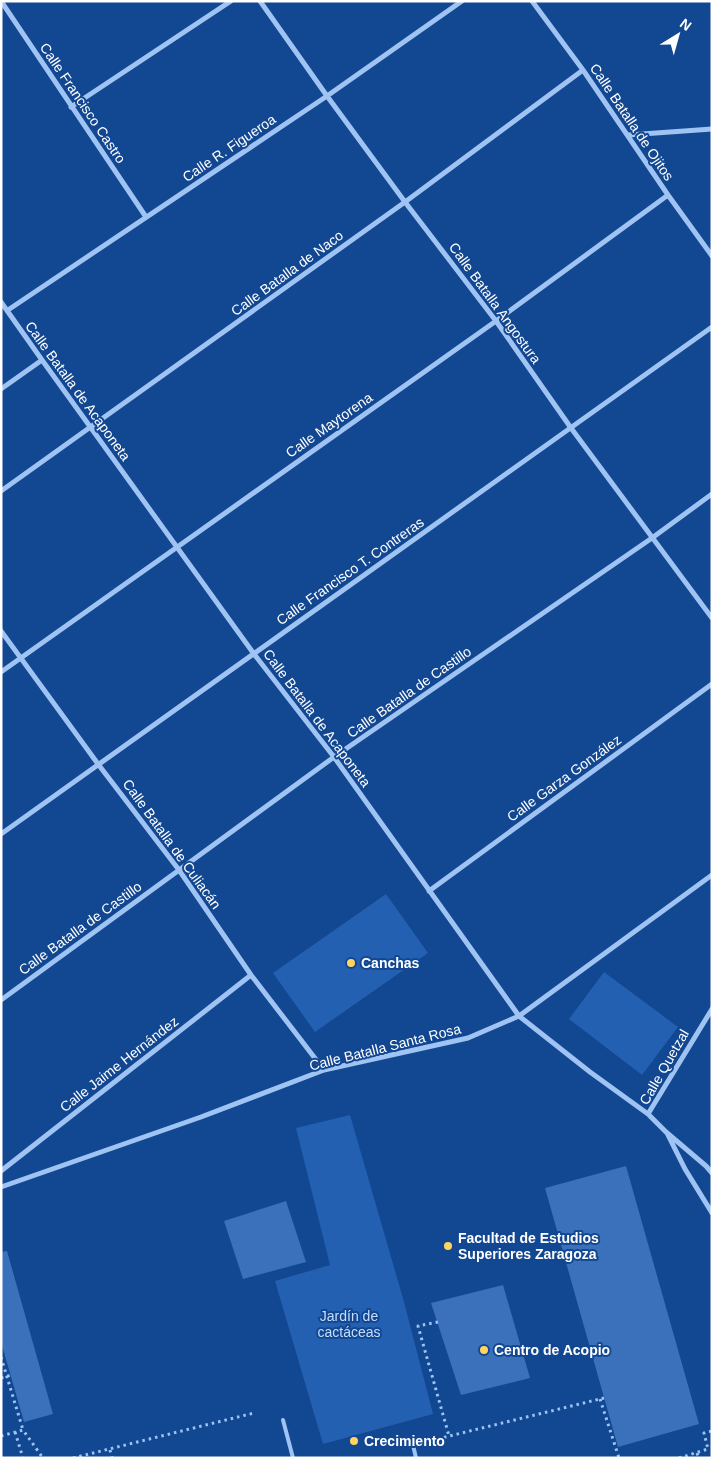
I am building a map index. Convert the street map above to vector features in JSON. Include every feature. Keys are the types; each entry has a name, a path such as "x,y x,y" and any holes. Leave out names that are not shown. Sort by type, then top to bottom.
{"street":[{"name":"Calle Francisco Castro","path":"1,1 146,217"},
{"path":"71,107 231,1"},
{"name":"Calle Batalla Angostura","path":"260,1 327,96 496,321 571,428 712,618"},
{"name":"Calle R. Figueroa","path":"8,310 327,96 462,1"},
{"name":"Calle Batalla de Ojitos","path":"532,1 583,70 712,256"},
{"name":"Calle Batalla de Naco","path":"1,491 405,202 583,70"},
{"path":"628,136 712,129"},
{"name":"Calle Maytorena","path":"1,672 496,321 668,195"},
{"name":"Calle Batalla de Acaponeta","path":"1,302 254,654 334,757 519,1016 590,1072 648,1114"},
{"name":"Calle Francisco T. Contreras","path":"1,834 712,327"},
{"path":"1,389 42,360"},
{"name":"Calle Batalla de Castillo","path":"1,1000 334,757 652,538 712,494"},
{"name":"Calle Batalla de Culiacán","path":"1,631 98,764 179,870 251,975 324,1070"},
{"name":"Calle Garza González","path":"428,891 712,684"},
{"name":"Calle Batalla Santa Rosa","path":"1,1187 202,1116 324,1070 468,1038 519,1016 712,875"},
{"name":"Calle Jaime Hernández","path":"1,1171 251,975"},
{"name":"Calle Quetzal","path":"712,1009 648,1114 712,1173"},
{"path":"666,1132 685,1169 712,1213"}],"lane":[{"path":"283,1420 293,1458"},
{"path":"413,1445 416,1458"}],"path":[{"path":"438,1322 418,1326 449,1436"},
{"path":"1,1356 9,1375 23,1430 43,1458"},
{"path":"1,1378 9,1375"},
{"path":"413,1445 602,1398 619,1458"},
{"path":"73,1458 254,1413"},
{"path":"1,1436 23,1430"},
{"path":"679,1458 708,1449 704,1433 712,1431"},
{"path":"15,1432 23,1458"},
{"path":"110,1450 112,1458"},
{"path":"697,1452 699,1458"}],"green space":[{"name":"Canchas","path":"386,894 428,953 315,1032 273,973"},
{"path":"604,972 678,1027 642,1075 569,1019"},
{"name":"Jardín de cactáceas","path":"350,1115 404,1302 433,1414 323,1444 275,1281 330,1265 296,1128"}],"building":[{"path":"626,1166 699,1424 618,1447 545,1188"},
{"path":"286,1201 306,1262 243,1279 224,1221"},
{"path":"7,1251 53,1414 24,1422 1,1342 1,1252"},
{"name":"Centro de Acopio","path":"503,1285 530,1378 461,1395 431,1303"}],"place":[{"name":"Canchas","path":"351,963"},
{"name":"Facultad de Estudios Superiores Zaragoza","path":"448,1246"},
{"name":"Centro de Acopio","path":"484,1350"},
{"name":"Crecimiento","path":"354,1441"}]}
